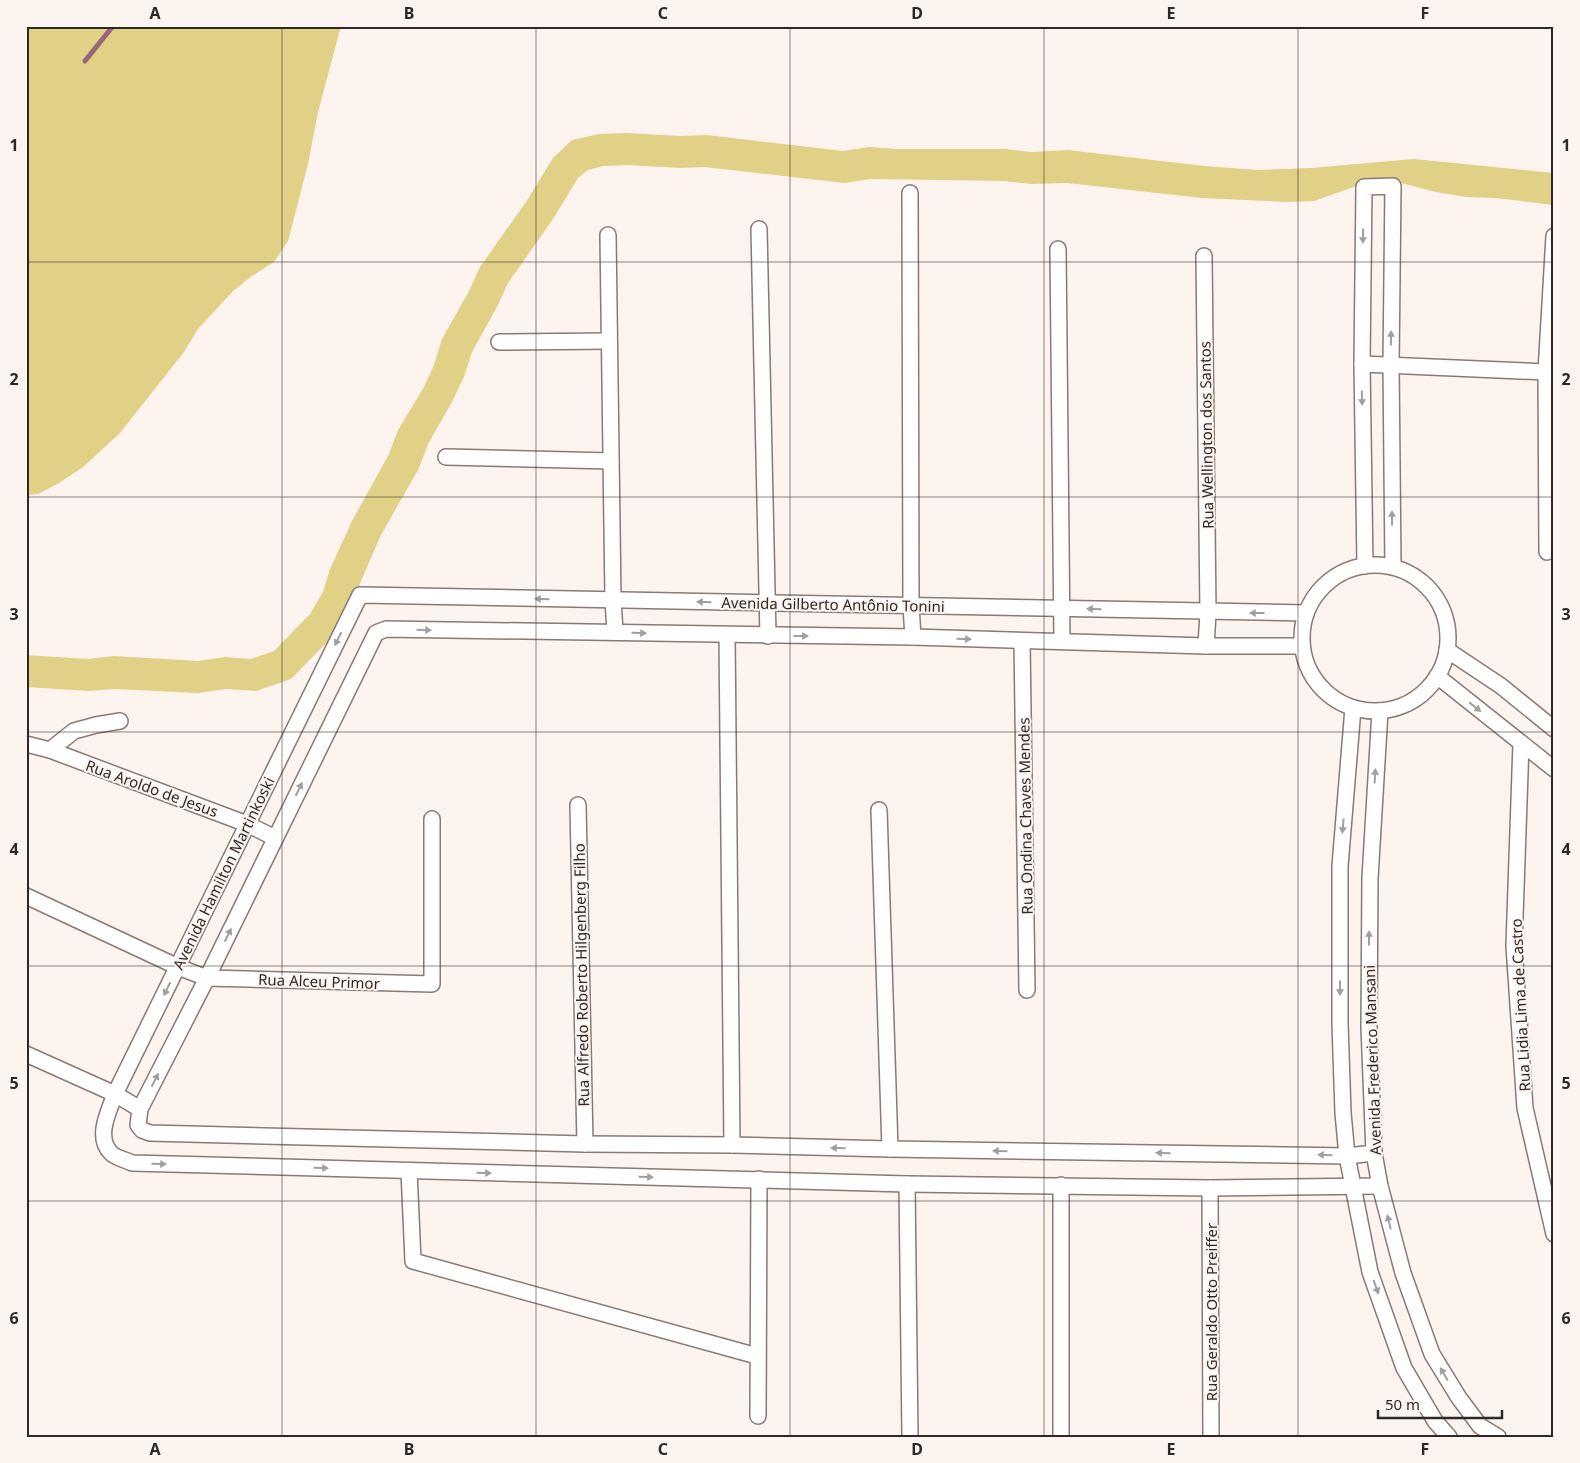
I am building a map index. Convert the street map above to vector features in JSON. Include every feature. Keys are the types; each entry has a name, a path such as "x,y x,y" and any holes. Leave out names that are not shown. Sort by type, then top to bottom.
{"street":[{"path":"1366,566 1362,364 1364,187 1393,186 1391,365 1392,567"},
{"path":"910,193 913,637"},
{"path":"759,229 768,636"},
{"path":"608,235 615,632 913,637 1206,646 1302,646"},
{"path":"1546,552 1546,372 1554,236"},
{"path":"1058,249 1062,641"},
{"name":"Rua Wellington dos Santos","path":"1204,256 1208,612 1206,646"},
{"path":"499,342 609,341"},
{"path":"1362,364 1546,372"},
{"path":"446,457 611,461"},
{"path":"1379,565 1392,567 1417,579 1428,587 1436,598 1446,623 1448,636 1447,650 1444,664 1437,676 1419,697 1394,709 1366,711 1353,708 1335,699 1320,687 1306,664 1302,646 1302,626 1306,613 1319,591 1328,581 1352,568 1379,565"},
{"name":"Avenida Gilberto Antônio Tonini","path":"360,595 1306,613"},
{"name":"Avenida Hamilton Martinkoski","path":"360,595 115,1094 104,1127 105,1144 112,1154 132,1163 409,1171"},
{"name":"Avenida Hamilton Martinkoski","path":"585,1144 150,1133 142,1130 138,1125 140,1109 207,978 376,633 386,629 615,632"},
{"path":"727,635 732,1145"},
{"name":"Rua Ondina Chaves Mendes","path":"1022,641 1026,990"},
{"path":"1447,650 1500,686 1554,729"},
{"path":"1437,676 1554,769"},
{"name":"Avenida Frederico Mansani","path":"1353,708 1340,866 1340,1023 1343,1113 1347,1156 1370,1272 1404,1368 1434,1421 1449,1437"},
{"name":"Avenida Frederico Mansani","path":"1380,711 1370,878 1369,1027 1374,1153 1380,1186 1403,1273 1432,1354 1459,1398 1480,1426 1498,1437"},
{"path":"50,750 74,731 120,721"},
{"name":"Rua Lidia Lima de Castro","path":"1521,743 1514,946 1524,1108 1554,1234"},
{"name":"Rua Aroldo de Jesus","path":"26,744 50,750 247,824 275,838"},
{"name":"Rua Alfredo Roberto Hilgenberg Filho","path":"578,805 585,1144"},
{"path":"879,810 890,1149"},
{"name":"Rua Alceu Primor","path":"26,896 178,967 207,978 432,984 432,819"},
{"path":"26,1054 115,1094 140,1109"},
{"path":"585,1144 1347,1156 1374,1153"},
{"path":"757,1356 413,1261 409,1171 906,1184 1210,1188 1380,1186"},
{"path":"758,1416 757,1356 760,1180"},
{"path":"906,1184 910,1437"},
{"path":"1061,1185 1062,1437"},
{"name":"Rua Geraldo Otto Preiffer","path":"1210,1188 1211,1437"}],"shaded area":[{"path":"26,26 341,26 318,112 308,164 288,241 274,262 233,291 198,329 184,352 120,433 83,467 59,483 38,494 26,495"},
{"path":"627,133 680,136 707,135 843,151 869,147 896,149 1005,149 1032,152 1068,150 1204,166 1258,170 1311,168 1414,159 1554,173 1554,205 1496,198 1466,197 1436,192 1393,181 1362,184 1314,201 1286,202 1202,198 1067,183 1031,184 1003,181 871,179 844,183 705,167 680,168 627,165 603,166 588,170 578,178 553,219 508,283 472,352 464,377 428,444 419,468 381,535 361,581 353,606 336,633 291,679 256,691 226,689 199,693 115,689 89,691 26,687 26,655 88,659 114,656 198,661 225,657 251,659 274,651 310,614 323,592 330,569 352,521 389,454 398,430 424,387 434,365 442,339 480,267 526,202 553,158 572,140 599,134"}],"waterway":[{"path":"85,61 113,26"}]}
